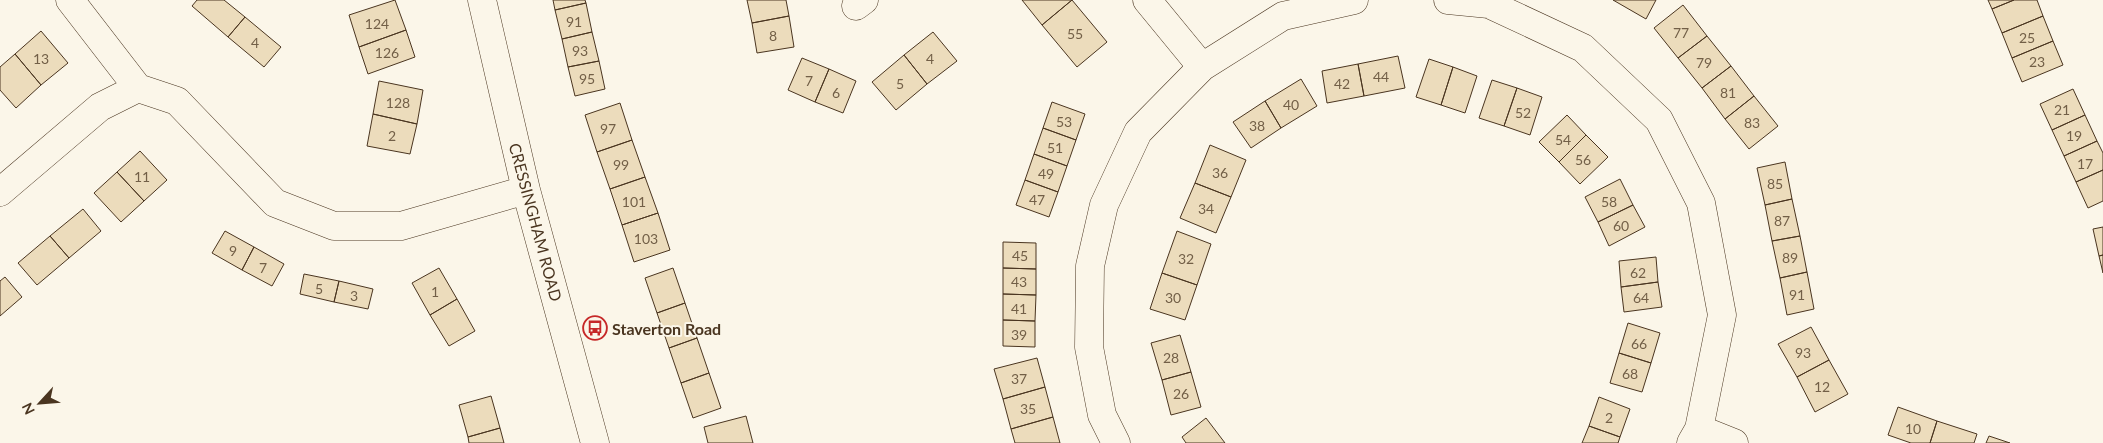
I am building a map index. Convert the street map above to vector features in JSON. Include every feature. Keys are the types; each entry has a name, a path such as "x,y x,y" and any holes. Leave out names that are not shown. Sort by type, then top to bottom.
{"street":[{"path":"70,0 138,88 177,101 275,203 334,226 401,226 526,190"},
{"name":"CRESSINGHAM ROAD","path":"482,0 526,190 595,443"},
{"path":"1147,0 1202,67"},
{"path":"1116,443 1102,415 1089,346 1090,266 1104,205 1138,132 1202,67 1283,16 1354,0"},
{"path":"1448,0 1489,4 1583,48 1659,120 1701,203 1722,315 1695,436 1734,443"},
{"path":"0,192 100,107 138,88"}],"building":[{"path":"197,0 224,0 245,17 228,37 192,6"},
{"path":"395,0 406,30 359,47 349,15"},
{"path":"553,0 585,0 586,3 555,10"},
{"path":"747,0 786,0 789,16 752,23"},
{"path":"1022,0 1072,0 1042,25"},
{"path":"1072,0 1107,42 1077,67 1042,25"},
{"path":"1613,0 1656,0 1646,19"},
{"path":"1988,0 2014,0 1992,9"},
{"path":"2014,0 2037,0 2043,16 2002,33 1992,9"},
{"path":"586,3 592,32 562,39 555,10"},
{"path":"1683,5 1707,36 1678,58 1654,28"},
{"path":"789,16 794,47 757,53 752,23"},
{"path":"2043,16 2053,41 2012,58 2002,33"},
{"path":"245,17 281,47 264,67 228,37"},
{"path":"406,30 415,57 368,74 359,47"},
{"path":"41,31 68,63 41,85 15,54"},
{"path":"592,32 599,61 568,67 562,39"},
{"path":"933,32 957,61 927,84 904,55"},
{"path":"1707,36 1731,66 1702,88 1678,58"},
{"path":"2053,41 2063,65 2022,82 2012,58"},
{"path":"15,54 41,85 16,108 0,90 0,67"},
{"path":"904,55 927,84 896,110 872,82"},
{"path":"1398,56 1405,88 1364,96 1358,64"},
{"path":"802,58 829,69 815,102 788,90"},
{"path":"1429,59 1453,67 1441,105 1416,97"},
{"path":"599,61 605,89 575,96 568,67"},
{"path":"1358,64 1364,96 1327,103 1322,71"},
{"path":"1731,66 1754,96 1725,119 1702,88"},
{"path":"1453,67 1477,76 1465,113 1441,105"},
{"path":"829,69 856,81 843,113 815,102"},
{"path":"1301,79 1317,106 1281,128 1265,101"},
{"path":"1492,80 1517,88 1504,126 1479,118"},
{"path":"379,81 423,90 417,124 373,114"},
{"path":"1517,88 1542,97 1530,135 1504,126"},
{"path":"2073,89 2085,115 2052,130 2040,104"},
{"path":"1754,96 1778,126 1749,149 1725,119"},
{"path":"1265,101 1281,128 1251,148 1233,122"},
{"path":"1052,102 1085,114 1076,140 1043,128"},
{"path":"620,103 632,140 597,152 585,115"},
{"path":"373,114 417,124 410,154 367,146"},
{"path":"1567,115 1586,135 1559,162 1539,142"},
{"path":"2085,115 2097,141 2064,156 2052,130"},
{"path":"1043,128 1076,140 1067,166 1034,154"},
{"path":"1586,135 1608,157 1580,184 1559,162"},
{"path":"632,140 645,177 610,189 597,152"},
{"path":"2097,141 2103,153 2103,170 2076,182 2064,156"},
{"path":"1210,145 1246,160 1231,197 1195,183"},
{"path":"140,151 167,180 144,201 117,172"},
{"path":"1034,154 1067,166 1058,192 1025,180"},
{"path":"1785,162 1792,199 1765,205 1757,168"},
{"path":"2103,170 2103,201 2088,208 2076,182"},
{"path":"117,172 144,201 121,222 94,193"},
{"path":"645,177 658,213 622,225 610,189"},
{"path":"1620,179 1633,205 1598,222 1585,197"},
{"path":"1025,180 1058,192 1049,217 1016,205"},
{"path":"1195,183 1231,197 1216,233 1180,218"},
{"path":"1792,199 1800,236 1772,241 1765,205"},
{"path":"1633,205 1645,227 1609,246 1598,222"},
{"path":"83,209 101,231 69,258 50,236"},
{"path":"658,213 670,250 634,262 622,225"},
{"path":"2103,227 2103,255 2099,256 2093,229"},
{"path":"225,231 254,247 242,270 212,253"},
{"path":"1177,231 1211,244 1197,285 1162,273"},
{"path":"50,236 69,258 37,285 18,263"},
{"path":"1800,236 1807,272 1780,278 1772,241"},
{"path":"1003,242 1036,243 1036,269 1003,268"},
{"path":"254,247 284,264 272,286 242,270"},
{"path":"2103,255 2103,273 2099,256"},
{"path":"1656,257 1658,282 1621,287 1619,261"},
{"path":"439,268 457,299 430,315 412,283"},
{"path":"673,268 685,303 657,313 645,278"},
{"path":"1003,268 1036,269 1036,295 1003,294"},
{"path":"1807,272 1814,309 1787,315 1780,278"},
{"path":"1162,273 1197,285 1185,320 1150,309"},
{"path":"304,274 339,281 334,302 300,294"},
{"path":"5,277 22,297 0,316 0,281"},
{"path":"339,281 373,289 368,309 334,302"},
{"path":"1658,282 1662,307 1624,312 1621,287"},
{"path":"1003,294 1036,295 1035,321 1003,320"},
{"path":"457,299 475,331 449,346 430,315"},
{"path":"685,303 697,338 669,348 657,313"},
{"path":"1003,320 1035,321 1035,347 1003,346"},
{"path":"1628,323 1660,333 1651,363 1619,353"},
{"path":"1811,327 1829,360 1797,377 1778,344"},
{"path":"1180,335 1191,372 1162,380 1151,343"},
{"path":"697,338 709,373 681,383 669,348"},
{"path":"1619,353 1651,363 1642,392 1610,383"},
{"path":"1037,358 1045,387 1003,399 994,369"},
{"path":"1829,360 1848,394 1815,412 1797,377"},
{"path":"1191,372 1201,407 1171,415 1162,380"},
{"path":"709,373 721,408 693,418 681,383"},
{"path":"1045,387 1053,417 1011,429 1003,399"},
{"path":"491,396 500,428 468,437 459,405"},
{"path":"1599,397 1630,409 1620,437 1589,426"},
{"path":"1898,407 1937,421 1930,443 1911,443 1888,435"},
{"path":"746,416 753,443 708,443 704,427"},
{"path":"1053,417 1060,443 1015,443 1011,429"},
{"path":"1206,418 1225,443 1186,443 1182,437"},
{"path":"1937,421 1977,434 1974,443 1930,443"},
{"path":"1589,426 1620,437 1618,443 1582,443"},
{"path":"500,428 504,443 469,443 468,437"},
{"path":"1989,436 2010,443 1986,443"}],"place":[{"name":"Staverton Road","path":"595,328"}]}
